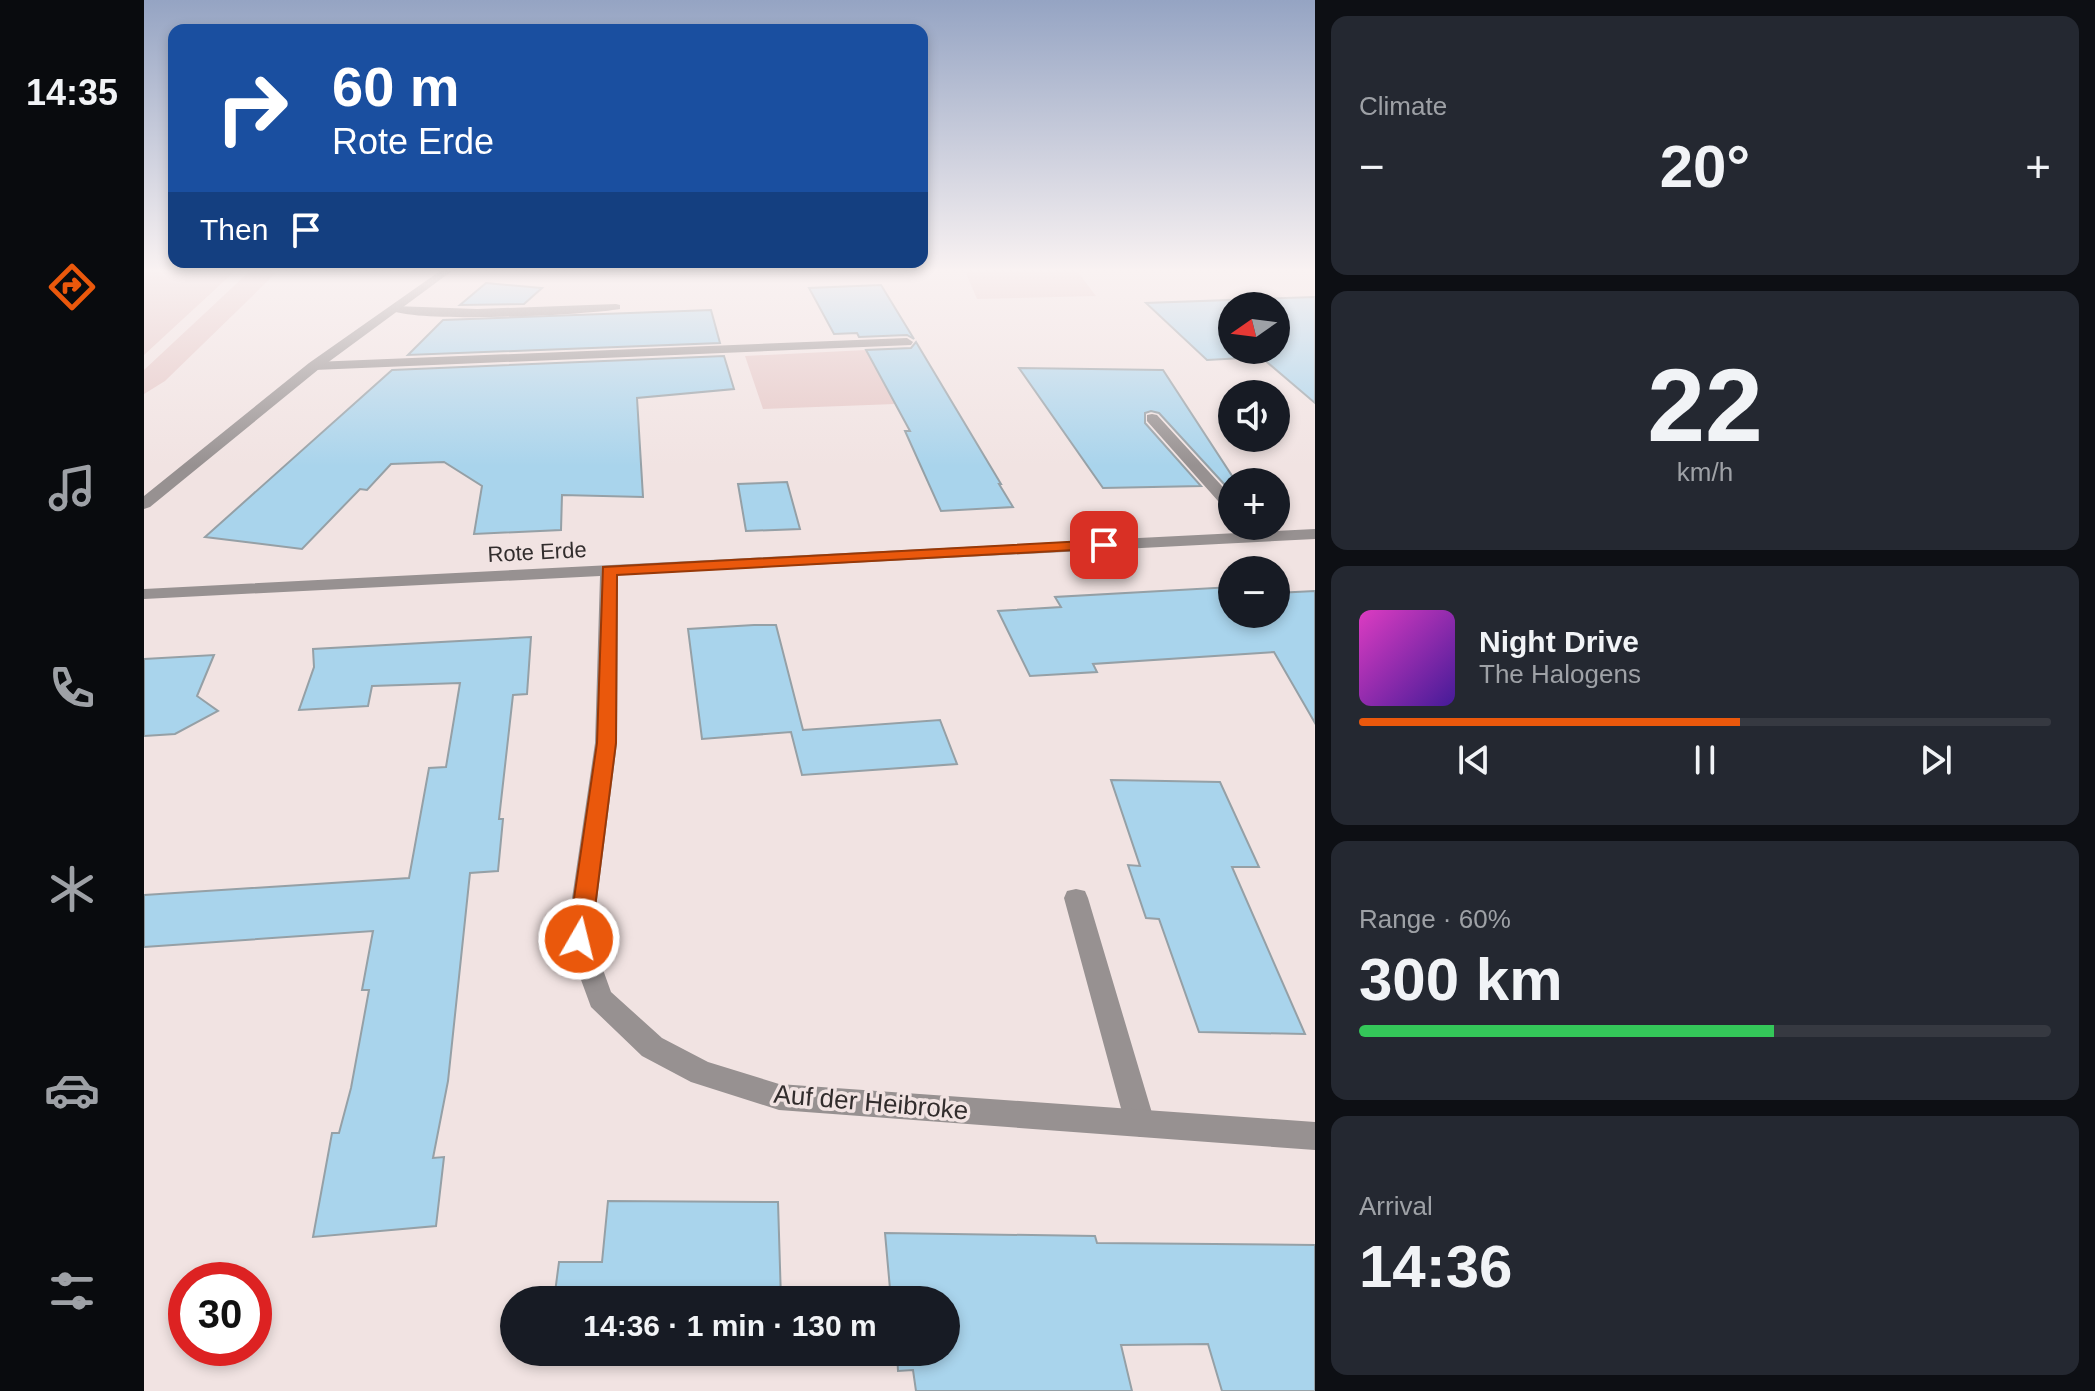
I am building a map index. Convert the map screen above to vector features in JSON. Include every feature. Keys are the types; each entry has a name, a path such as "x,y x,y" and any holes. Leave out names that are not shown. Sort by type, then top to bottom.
{"street":[{"path":"144,504 314,366 356,336"},
{"path":"314,366 907,342"},
{"path":"1152,418 1218,491"},
{"name":"Rote Erde","path":"144,594 609,571 1218,533"},
{"name":"Rote Erde","path":"1290,533 1315,534"},
{"name":"Auf der Heibroke","path":"609,571 606,743 579,939 600,999 652,1047 701,1073 779,1097 1315,1136"},
{"path":"1076,898 1140,1123"}],"shaded area":[{"path":"144,336 165,336 144,355"},
{"path":"180,336 211,336 165,381 144,394 144,370"},
{"path":"866,350 895,404 763,409 745,356"}],"building":[{"path":"427,336 718,336 720,343 408,355"},
{"path":"1181,336 1218,336 1218,359 1207,360"},
{"path":"1290,336 1315,336 1315,403 1269,364 1290,364"},
{"path":"916,342 1013,507 941,511 905,431 910,431 866,350 911,348"},
{"path":"724,356 734,389 637,398 643,497 562,495 561,530 474,534 482,486 444,462 391,464 367,490 360,489 302,549 205,537 392,370"},
{"path":"1019,368 1163,370 1227,468 1218,468 1218,477 1159,413 1151,411 1145,413 1145,423 1201,486 1103,488"},
{"path":"787,482 800,529 746,531 738,484"},
{"path":"1218,588 1218,628 1290,628 1290,592 1315,591 1315,723 1274,652 1093,664 1097,672 1030,676 998,611 1061,607 1055,597"},
{"path":"776,625 803,730 940,720 957,764 802,775 791,732 702,739 688,629"},
{"path":"531,637 527,694 513,695 499,819 503,819 498,871 470,873 448,1081 433,1158 444,1157 436,1226 313,1237 332,1133 339,1133 351,1088 369,990 362,990 373,931 144,947 144,895 409,878 429,768 446,767 460,683 372,686 368,706 299,710 314,667 313,649"},
{"path":"214,655 197,696 218,711 175,734 144,736 144,659"},
{"path":"1111,780 1220,782 1259,867 1232,867 1305,1034 1199,1032 1159,919 1146,918 1128,865 1140,866"},
{"path":"608,1201 778,1202 781,1286 556,1286 559,1262 602,1262"},
{"path":"885,1233 1095,1236 1097,1243 1315,1245 1315,1391 1222,1391 1208,1344 1121,1345 1132,1391 916,1391 913,1370 898,1371 898,1366 960,1366 960,1286 890,1286"}],"route":[{"path":"579,939 606,743 609,571 1104,545"}]}
